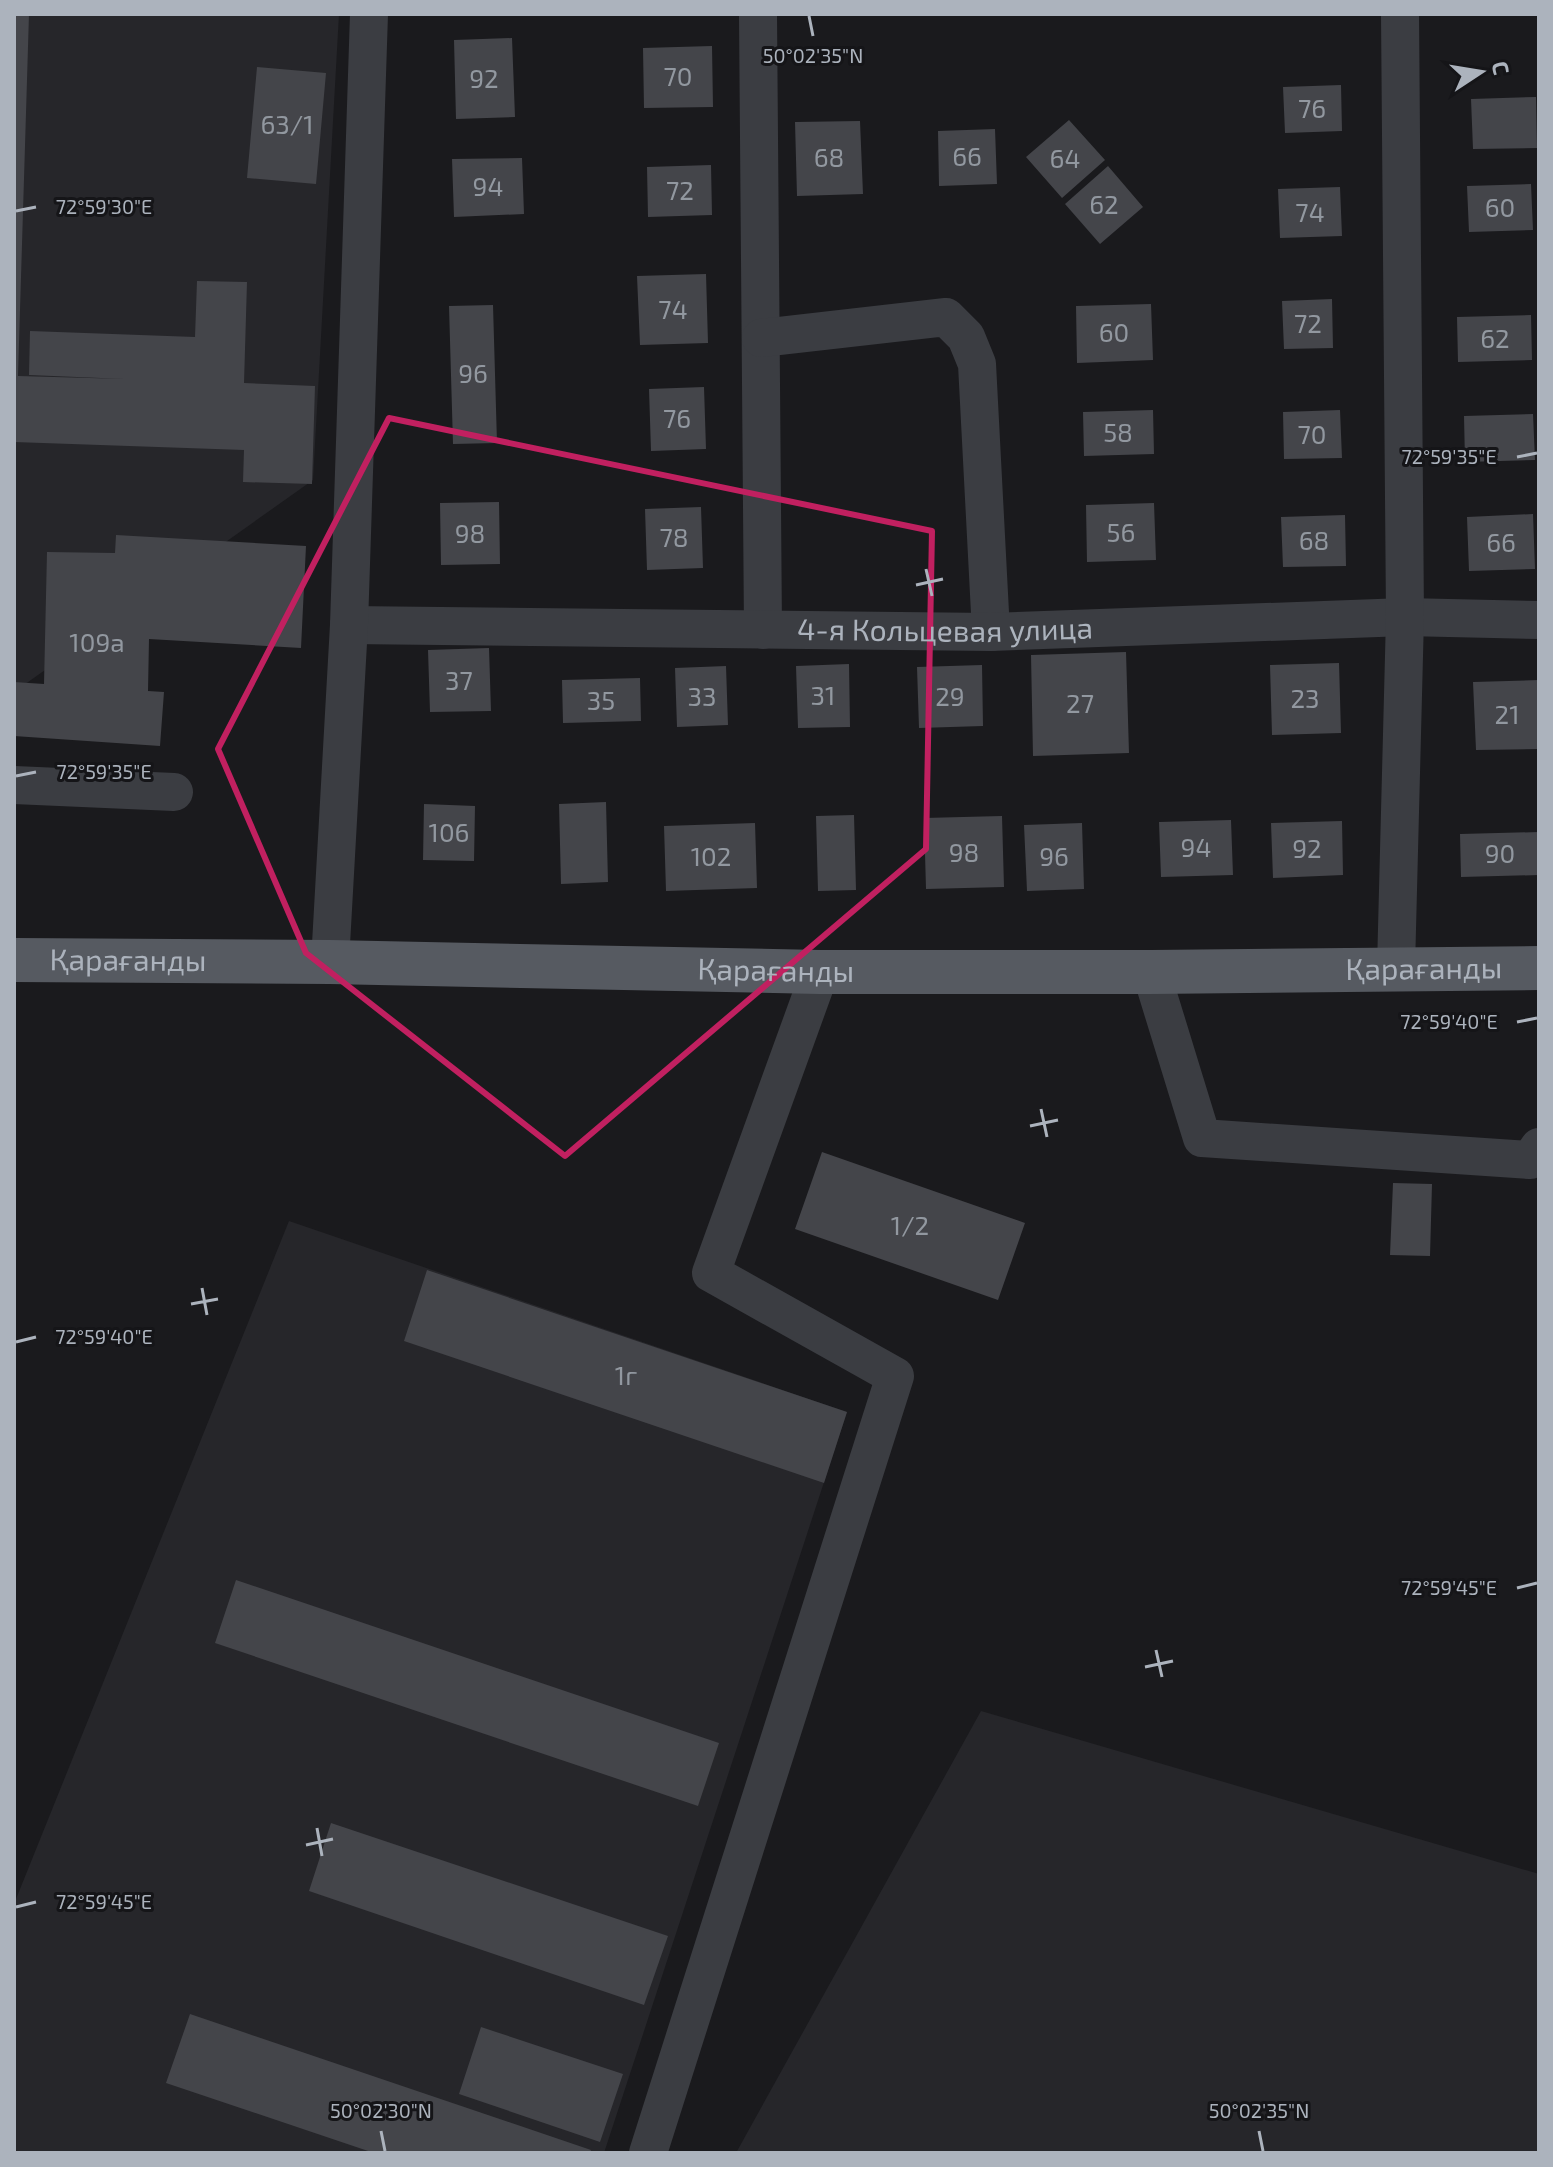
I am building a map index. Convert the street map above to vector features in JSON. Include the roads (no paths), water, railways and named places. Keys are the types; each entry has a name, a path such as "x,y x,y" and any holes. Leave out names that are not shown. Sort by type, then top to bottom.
{"main road":[{"name":"Қарағанды","path":"14,960 330,962 820,972 1539,968"}],"street":[{"path":"330,962 349,625 369,14"},
{"path":"758,14 763,630"},
{"path":"1396,968 1405,617 1400,14"},
{"path":"761,338 946,317 966,337 977,364 991,632"},
{"name":"4-я Кольцевая улица","path":"349,625 991,632 1405,617 1539,620"},
{"path":"14,785 174,792"},
{"path":"648,2153 895,1376 711,1273 820,972"},
{"path":"1151,972 1202,1138 1530,1160 1539,1147"}]}
